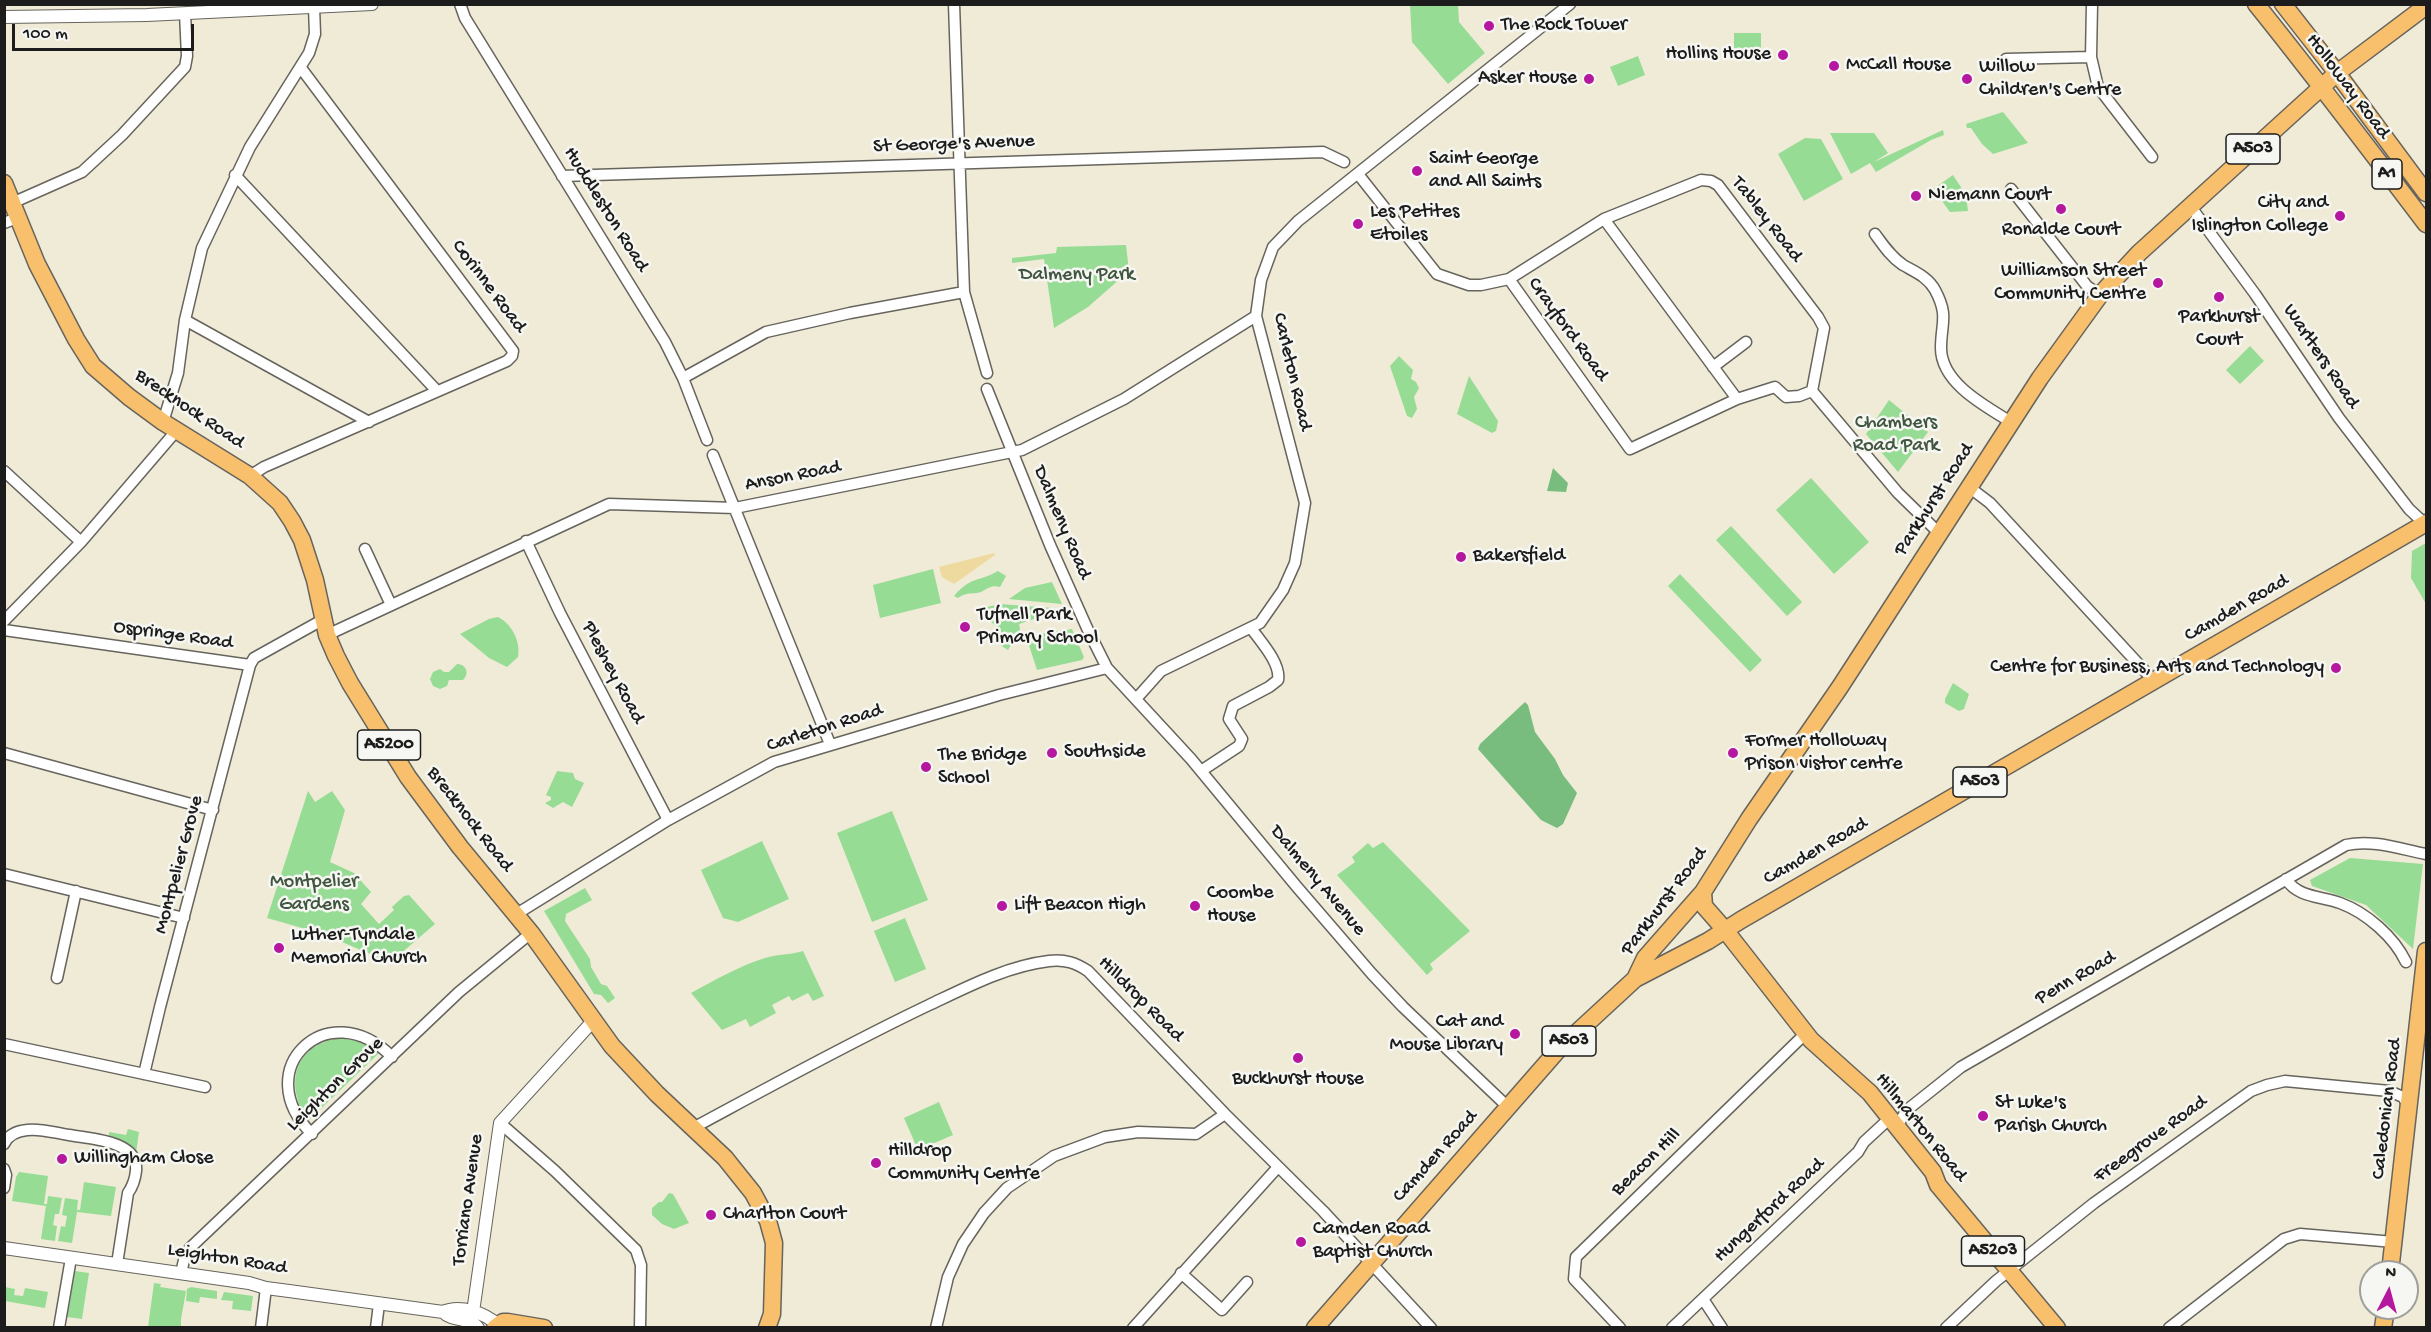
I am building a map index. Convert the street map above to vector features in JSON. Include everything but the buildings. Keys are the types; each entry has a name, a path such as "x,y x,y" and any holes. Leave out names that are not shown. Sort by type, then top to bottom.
{"main road":[{"name":"Holloway Road","path":"2256,4 2427,224"},
{"name":"Holloway Road","path":"2283,4 2427,193"},
{"name":"A503","path":"2322,87 2337,73 2427,6"},
{"name":"Parkhurst Road","path":"1635,979 1645,958 1703,892 1749,819 1846,678 2011,422 2062,346 2100,295 2139,253 2322,87"},
{"name":"Brecknock Road","path":"4,183 11,214 58,306 93,366 129,397 170,426 250,476 280,503 292,521 315,580 326,627 350,683 408,777 460,847 531,933 593,1021 624,1059 743,1179 768,1221 775,1255 771,1323"},
{"name":"Camden Road","path":"1315,1328 1558,1050 1635,979 1725,930 2426,524"},
{"name":"Hillmarton Road","path":"1703,892 1704,906 1806,1033 1853,1080 1864,1086 1933,1172 1938,1185 2057,1328"},
{"name":"Caledonian Road","path":"2392,1260 2427,951"},
{"name":"Leighton Road","path":"497,1326 508,1322 544,1328"}],"street":[{"path":"4,17 185,13 372,4"},
{"name":"Huddleston Road","path":"460,4 465,18 665,342 683,378 707,440"},
{"path":"954,4 964,292 987,373"},
{"name":"Carleton Road","path":"1136,699 1161,671 1260,623 1283,590 1294,563 1305,503 1256,316 1261,280 1273,247 1298,221 1570,4"},
{"path":"2092,4 2091,57 2098,87 2152,157"},
{"path":"4,621 81,542 170,426 186,320 202,248 250,147 301,68 313,42 314,7"},
{"path":"11,214 82,172 122,135 185,67 187,56 185,13"},
{"path":"2006,59 2091,57"},
{"name":"Corinne Road","path":"250,476 264,467 507,361 513,351 301,68"},
{"name":"St George's Avenue","path":"562,176 1323,152 1344,162"},
{"name":"Crayford Road","path":"1358,174 1437,274 1469,285 1509,279 1630,449 1737,399"},
{"path":"235,175 437,391"},
{"name":"Tabley Road","path":"1509,279 1604,219 1701,180 1711,181 1718,185 1818,316 1824,328 1812,391"},
{"path":"2011,189 2087,286 2100,295"},
{"name":"Warlters Road","path":"2191,207 2255,294 2339,418 2409,509 2426,524"},
{"path":"1604,219 1737,399 1775,387 1786,397 1799,396 1812,391 1898,493 1939,533"},
{"path":"1875,234 1889,253 1920,273 1934,287 1944,308 1941,348 1943,365 1959,384 1982,404 2011,422"},
{"path":"683,378 750,339 774,330 964,292"},
{"name":"Anson Road","path":"326,627 391,605 609,504 735,508 1022,450 1124,399 1256,316"},
{"path":"186,320 369,422"},
{"path":"1713,367 1746,342"},
{"name":"Dalmeny Road","path":"987,389 1086,628 1107,668"},
{"path":"713,455 830,744"},
{"path":"4,471 81,542"},
{"path":"1969,487 1990,503 2155,682"},
{"name":"Pleshey Road","path":"526,541 560,613 668,820"},
{"path":"365,549 391,605"},
{"name":"Ospringe Road","path":"4,630 250,665 254,658 326,627"},
{"path":"1201,771 1239,746 1242,739 1229,719 1233,706 1278,680 1279,673 1273,661 1251,628"},
{"name":"Montpelier Grove","path":"144,1074 250,665"},
{"name":"Carleton Road","path":"515,915 668,820 774,762 999,695 1107,668"},
{"name":"Dalmeny Avenue","path":"1107,668 1201,771 1372,974 1403,1007 1509,1108"},
{"path":"4,753 213,810"},
{"name":"Penn Road","path":"1894,1122 1961,1067 2350,844 2360,843 2410,849 2427,854"},
{"path":"4,874 184,918"},
{"path":"2286,879 2296,891 2342,903 2360,912 2375,923 2401,952 2406,962"},
{"path":"57,978 76,891"},
{"name":"Leighton Grove","path":"181,1273 185,1256 190,1248 466,986 531,933"},
{"name":"Hilldrop Road","path":"693,1128 883,1027 971,986 1021,966 1062,961 1076,963 1088,971 1225,1114 1323,1211 1431,1328"},
{"name":"Torriano Avenue","path":"473,1312 500,1123 593,1021"},
{"path":"312,1134 293,1112 287,1086 293,1062 307,1045 326,1034 351,1032 374,1040 392,1057"},
{"name":"Beacon Hill","path":"1620,1328 1574,1279 1576,1257 1806,1033"},
{"path":"4,1044 206,1087"},
{"name":"Freegrove Road","path":"1946,1328 2009,1270 2103,1197 2251,1091 2285,1081 2388,1091 2403,1097 2409,1107"},
{"path":"936,1328 948,1277 963,1244 984,1214 1007,1188 1054,1156 1105,1137 1138,1132 1196,1134 1225,1114"},
{"name":"Hungerford Road","path":"1672,1328 1858,1152 1864,1142 1894,1122"},
{"path":"500,1123 555,1171 636,1250 641,1265 640,1328"},
{"path":"4,1144 9,1136 17,1132 35,1130 108,1142 129,1153 135,1161 136,1169 134,1185 128,1193 117,1264"},
{"path":"1133,1328 1278,1167"},
{"path":"4,1169 6,1175 4,1188"},
{"path":"2169,1328 2292,1235 2394,1242"},
{"name":"Leighton Road","path":"4,1248 249,1282 266,1288 379,1304 443,1312 450,1309 473,1312 485,1315 497,1326"},
{"path":"59,1328 71,1258"},
{"path":"1181,1273 1222,1310 1247,1282"},
{"path":"261,1328 266,1288"},
{"path":"1703,1299 1722,1328"},
{"path":"376,1328 379,1304"},
{"name":"Leighton Road","path":"443,1312 448,1317 469,1321 478,1328"}],"green space":[{"path":"1410,5 1458,5 1459,22 1485,53 1448,84 1412,42"},
{"path":"1734,33 1761,33 1761,58 1734,58"},
{"path":"1638,56 1645,75 1618,86 1610,67"},
{"path":"2003,112 2028,143 1993,154 1982,144 1971,128 1967,128 1966,124"},
{"path":"1943,130 1944,135 1931,140 1876,172 1870,163 1851,174 1830,133 1874,133 1888,153 1874,162"},
{"path":"1805,138 1821,139 1843,179 1804,201 1778,154"},
{"path":"1953,175 1966,195 1968,211 1950,212 1933,189"},
{"name":"Dalmeny Park","path":"1126,245 1129,271 1088,307 1054,328 1044,259 1012,263 1012,258 1056,253 1057,247"},
{"path":"2250,346 2264,361 2240,384 2226,370"},
{"path":"1399,356 1413,370 1411,379 1419,388 1414,397 1417,409 1412,418 1407,416 1390,366"},
{"path":"1469,376 1498,421 1496,431 1492,433 1457,414"},
{"name":"Chambers Road Park","path":"1889,400 1928,432 1898,472 1866,434"},
{"path":"1553,468 1568,483 1566,492 1547,491"},
{"path":"1811,478 1869,542 1834,574 1776,510"},
{"path":"1731,526 1802,602 1787,616 1716,540"},
{"path":"2426,543 2426,604 2411,578 2412,551"},
{"path":"933,569 941,603 880,618 873,585"},
{"path":"998,571 1006,576 1000,587 992,587 958,598 954,596 970,582"},
{"path":"1680,574 1762,660 1750,672 1668,586"},
{"path":"1052,582 1062,604 1009,599 1025,588"},
{"path":"1000,604 1053,608 1053,612 1034,615 1034,619 1019,624 1020,629 1008,650 1000,645 1001,631 989,620 987,607"},
{"path":"498,617 511,629 518,645 518,657 507,667 489,658 460,634 489,619"},
{"path":"1072,629 1084,657 1082,660 1037,670 1026,636"},
{"path":"457,664 466,669 463,680 449,680 447,686 440,689 433,686 430,679 433,672 440,669 449,672"},
{"path":"1953,683 1969,694 1964,709 1959,711 1945,703"},
{"path":"1525,702 1528,705 1535,732 1577,793 1563,824 1557,828 1541,820 1478,749 1480,744"},
{"path":"557,771 573,773 575,779 584,783 572,807 563,802 553,808 545,803 551,800 551,797 546,795"},
{"name":"Montpelier Gardens","path":"308,791 315,802 332,791 345,810 330,862 354,873 371,892 361,904 379,924 394,910 392,907 404,896 409,895 435,924 399,955 394,964 323,934 267,918"},
{"path":"892,811 928,900 872,922 837,833"},
{"path":"762,841 789,899 738,922 723,918 701,870"},
{"path":"1383,842 1470,931 1430,964 1433,969 1427,975 1337,875 1355,862 1352,857 1368,843 1373,848"},
{"path":"2350,858 2423,864 2413,949 2366,905 2312,886 2310,880"},
{"path":"585,888 592,900 566,914 565,921 590,959 591,967 601,984 607,986 615,998 608,1003 601,995 594,994 544,911"},
{"path":"905,918 926,969 895,982 874,931"},
{"path":"803,951 824,996 813,1001 808,993 792,1001 789,996 772,1005 776,1013 750,1027 746,1019 722,1030 691,993 755,961"},
{"path":"338,1038 359,1041 379,1053 308,1121 297,1095 295,1082 297,1070 302,1059 311,1050"},
{"path":"939,1102 953,1135 918,1150 904,1118"},
{"path":"128,1129 139,1132 136,1153 109,1135 109,1132 126,1135"},
{"path":"19,1172 48,1176 44,1204 47,1204 48,1196 62,1198 59,1214 55,1214 53,1225 57,1226 55,1241 41,1239 46,1206 12,1201"},
{"path":"84,1182 116,1187 111,1216 77,1212 72,1243 58,1241 61,1226 65,1227 67,1216 62,1215 65,1198 78,1200 77,1210 80,1210"},
{"path":"669,1193 673,1194 689,1223 674,1229 662,1224 652,1215 652,1208 662,1202"},
{"path":"75,1271 89,1273 82,1319 67,1317"},
{"path":"154,1283 161,1284 160,1287 186,1291 181,1327 148,1327"},
{"path":"5,1287 15,1289 14,1295 23,1296 25,1288 48,1292 45,1308 5,1301"},
{"path":"191,1287 217,1291 217,1299 200,1297 199,1303 186,1301 187,1289"},
{"path":"224,1292 253,1296 251,1311 232,1309 233,1301 221,1300"}],"sand":[{"path":"994,553 995,555 954,584 942,577 939,567"}],"place":[{"name":"The Rock Tower","path":"1489,26"},
{"name":"Hollins House","path":"1783,55"},
{"name":"McCall House","path":"1834,66"},
{"name":"Asker House","path":"1589,79"},
{"name":"Willow Children's Centre","path":"1967,79"},
{"name":"Saint George and All Saints","path":"1417,171"},
{"name":"Niemann Court","path":"1916,196"},
{"name":"Ronalde Court","path":"2061,209"},
{"name":"City and Islington College","path":"2340,216"},
{"name":"Les Petites Etoiles","path":"1358,224"},
{"name":"Williamson Street Community Centre","path":"2158,283"},
{"name":"Parkhurst Court","path":"2219,297"},
{"name":"Bakersfield","path":"1461,557"},
{"name":"Tufnell Park Primary School","path":"965,627"},
{"name":"Centre for Business, Arts and Technology","path":"2336,668"},
{"name":"Southside","path":"1052,753"},
{"name":"Former Holloway Prison vistor centre","path":"1733,753"},
{"name":"The Bridge School","path":"926,767"},
{"name":"Lift Beacon High","path":"1002,906"},
{"name":"Coombe House","path":"1195,906"},
{"name":"Luther-Tyndale Memorial Church","path":"279,948"},
{"name":"Cat and Mouse Library","path":"1515,1034"},
{"name":"Buckhurst House","path":"1298,1058"},
{"name":"St Luke's Parish Church","path":"1983,1116"},
{"name":"Willingham Close","path":"62,1159"},
{"name":"Hilldrop Community Centre","path":"876,1163"},
{"name":"Charlton Court","path":"711,1215"},
{"name":"Camden Road Baptist Church","path":"1301,1242"}]}
